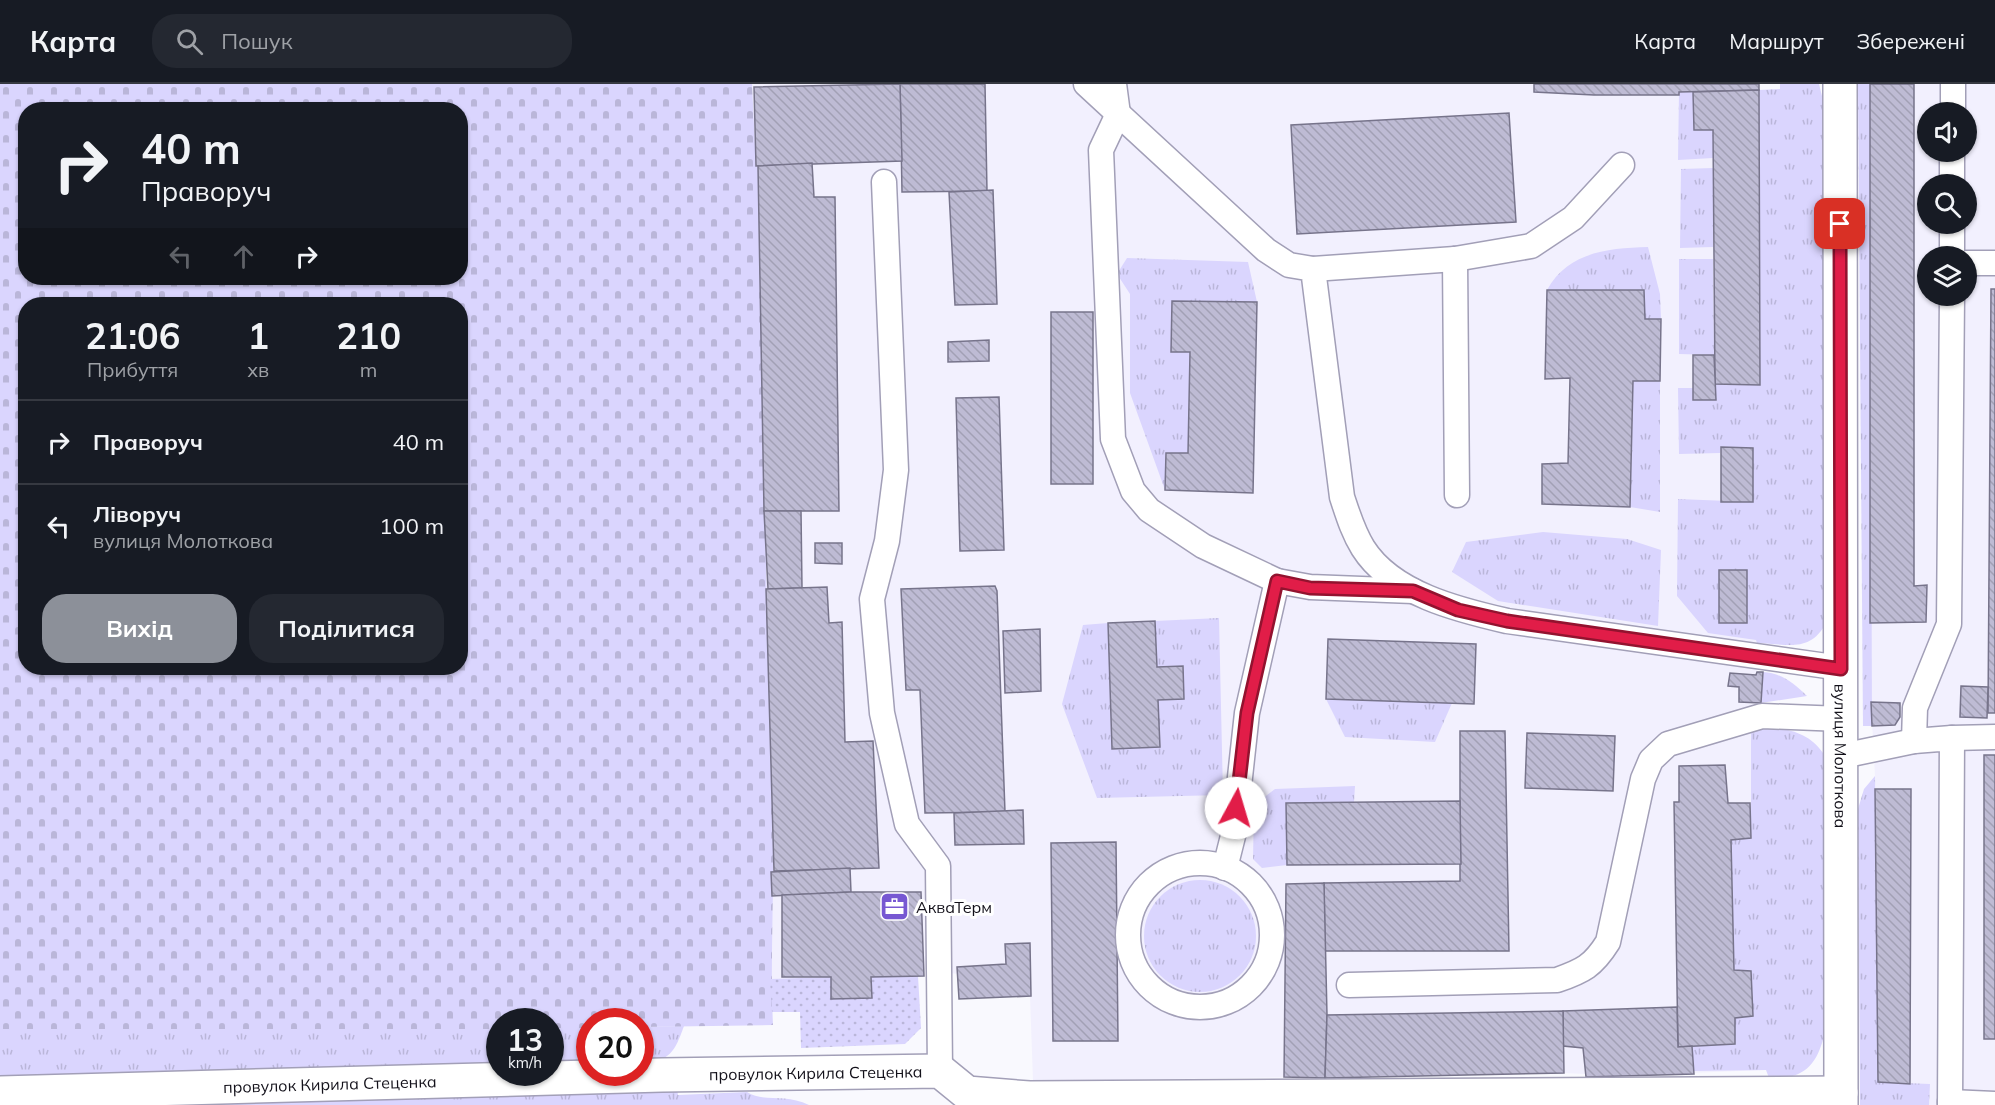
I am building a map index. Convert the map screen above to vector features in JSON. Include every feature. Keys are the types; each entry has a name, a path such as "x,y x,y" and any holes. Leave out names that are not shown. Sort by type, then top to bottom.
{"street":[{"name":"вулиця Молоткова","path":"1840,84 1841,1099"},
{"name":"провулок Кирила Стеценка","path":"0,1093 662,1075 940,1071 967,1093 1029,1098 1841,1099"}],"lane":[{"path":"1086,84 1266,250 1289,265 1313,269 1455,259 1518,250 1544,239 1573,218 1622,165"},
{"path":"1114,84 1118,114 1101,150 1113,440 1133,491 1149,510 1203,546 1277,581 1310,588 1413,591"},
{"path":"1953,84 1953,102"},
{"path":"884,182 896,470 887,541 872,599 882,713 907,824 938,866 940,1071"},
{"path":"1455,259 1457,495"},
{"path":"1977,263 1995,263"},
{"path":"1313,269 1342,497 1352,529 1364,551 1386,572 1413,591 1458,610 1507,621 1841,669"},
{"path":"1914,741 1915,708 1949,624 1952,306"},
{"path":"1225,868 1234,832 1247,713 1277,581"},
{"path":"1349,985 1557,980 1580,972 1596,960 1608,942 1643,779 1651,760 1668,744 1762,716 1842,720"},
{"path":"1842,756 1914,741 1995,737"},
{"path":"1952,738 1950,1104 1995,1104"},
{"path":"1190,863 1215,864 1225,868 1236,872 1254,887 1267,907 1272,930 1270,953 1261,974 1245,992 1225,1003 1202,1007 1179,1004 1157,993 1140,976 1130,953 1128,929 1134,906 1147,885 1167,871 1190,863"}],"shaded area":[{"path":"752,84 1759,84 1757,671 1763,672 1766,1070 1586,1077 1585,1074 1564,1073 1033,1081 1030,996 959,999 957,974 925,969 924,976 872,977 872,998 831,999 831,977 770,979 774,871 768,588 764,511 758,166 756,166"},
{"path":"1870,84 1995,84 1995,1105 1878,1105 1875,776 1871,702"}],"green space":[{"path":"0,84 752,84 756,166 758,166 773,845 773,1025 654,1027 654,1008 576,1008 576,1028 564,1028 564,1008 486,1008 486,1029 0,1029"},
{"path":"1780,84 1819,84 1822,96 1826,623 1813,639 1797,645 1757,643 1756,640 1708,633 1677,596 1678,499 1753,502 1752,448 1721,447 1720,453 1679,454 1678,388 1693,388 1693,400 1716,400 1715,384 1760,384 1759,90 1780,89"},
{"path":"1858,84 1870,84 1872,726 1863,726"},
{"path":"1679,92 1693,92 1694,130 1713,130 1713,158 1678,160"},
{"path":"1713,168 1713,247 1680,248 1681,169"},
{"path":"1648,247 1660,294 1661,319 1645,319 1644,290 1547,290 1566,267 1578,260 1604,251"},
{"path":"1127,258 1248,262 1257,302 1172,301 1171,352 1190,352 1188,453 1166,453 1165,490 1130,393 1130,294 1117,274"},
{"path":"1679,259 1713,259 1714,355 1679,354"},
{"path":"1633,381 1660,381 1660,512 1630,507"},
{"path":"1543,532 1627,539 1661,550 1658,626 1498,601 1452,572 1466,542"},
{"path":"1219,618 1223,795 1097,798 1062,704 1083,625 1108,623 1112,749 1159,747 1158,700 1184,699 1183,666 1157,667 1155,621"},
{"path":"1763,672 1782,677 1807,696 1761,703"},
{"path":"1326,699 1452,703 1435,742 1345,737"},
{"path":"1771,726 1807,737 1823,753 1823,1040 1810,1065 1804,1071 1789,1077 1769,1078 1766,1070 1694,1071 1692,1046 1735,1044 1735,1018 1753,1016 1751,971 1734,970 1731,840 1751,838 1751,730"},
{"path":"1875,776 1878,1082 1930,1084 1929,1105 1860,1105 1858,809 1864,789"},
{"path":"1355,786 1354,802 1287,803 1287,865 1262,868 1253,859 1254,805 1275,789"},
{"path":"1200,880 1221,884 1240,896 1252,915 1256,936 1252,957 1240,976 1221,988 1200,992 1179,988 1160,976 1148,957 1144,936 1148,915 1160,896 1179,884"},
{"path":"918,976 921,1028 905,1044 801,1048 800,1012 772,1012 770,979 831,977 831,998 872,998 871,977"},
{"path":"684,1026 670,1054 654,1061 654,1027"},
{"path":"564,1028 576,1028 576,1064 564,1065"},
{"path":"0,1029 486,1029 486,1067 0,1079"},
{"path":"677,1089 678,1095 747,1092 760,1097 792,1099 809,1105 100,1105"}],"building":[{"path":"900,84 985,84 987,191 902,192"},
{"path":"900,84 902,161 756,166 754,87"},
{"path":"1534,84 1759,84 1759,90 1679,92 1679,95 1594,95 1534,92"},
{"path":"1870,84 1914,84 1914,586 1927,585 1926,622 1870,623"},
{"path":"1759,90 1760,385 1715,384 1713,130 1694,130 1693,92"},
{"path":"1509,113 1516,222 1297,234 1291,125"},
{"path":"812,163 814,197 835,197 839,511 764,511 758,166"},
{"path":"993,190 997,304 955,305 949,192"},
{"path":"1991,289 1995,289 1995,713 1988,713"},
{"path":"1547,290 1644,290 1645,319 1661,319 1660,381 1633,381 1630,507 1542,504 1542,464 1568,463 1570,378 1545,379"},
{"path":"1172,301 1257,302 1253,493 1165,490 1166,453 1188,453 1190,352 1171,352"},
{"path":"1051,312 1093,312 1093,484 1051,484"},
{"path":"989,340 989,361 948,362 948,342"},
{"path":"1693,355 1714,355 1716,400 1693,400"},
{"path":"999,397 1004,550 960,551 956,398"},
{"path":"1721,447 1753,448 1753,502 1721,502"},
{"path":"764,511 801,511 802,588 768,589"},
{"path":"815,543 842,543 842,564 815,563"},
{"path":"1719,570 1747,570 1747,623 1719,623"},
{"path":"995,586 1005,812 925,813 920,690 906,690 901,589"},
{"path":"827,587 829,623 842,622 845,742 873,741 879,868 774,871 766,589"},
{"path":"1155,621 1157,667 1183,666 1184,699 1158,700 1160,747 1112,749 1108,623"},
{"path":"1040,629 1041,691 1005,693 1003,631"},
{"path":"1328,639 1476,644 1474,704 1326,699"},
{"path":"1757,672 1763,672 1761,703 1739,702 1739,687 1728,686 1730,673 1756,675"},
{"path":"1961,686 1988,687 1987,718 1960,717"},
{"path":"1871,702 1900,703 1900,717 1895,725 1872,726"},
{"path":"1460,731 1505,731 1509,951 1325,951 1324,883 1460,881"},
{"path":"1527,733 1615,736 1613,791 1525,788"},
{"path":"1984,755 1995,755 1995,1039 1984,1039"},
{"path":"1725,765 1728,803 1750,803 1751,838 1731,840 1734,970 1751,971 1753,1016 1735,1018 1735,1044 1678,1047 1674,802 1679,802 1679,766"},
{"path":"1875,789 1911,789 1910,1084 1878,1082"},
{"path":"1460,801 1461,864 1287,865 1286,803"},
{"path":"1023,810 1024,844 955,845 954,813"},
{"path":"1116,842 1118,1041 1053,1041 1051,843"},
{"path":"850,868 851,892 772,896 771,872"},
{"path":"1324,883 1327,1015 1325,1078 1284,1077 1286,884"},
{"path":"921,892 924,976 871,977 872,998 831,999 831,977 782,977 782,895"},
{"path":"1030,943 1031,996 959,999 957,967 1006,964 1005,944"},
{"path":"1677,1007 1678,1047 1692,1046 1694,1074 1586,1077 1583,1048 1563,1046 1563,1011"},
{"path":"1563,1011 1564,1073 1325,1078 1327,1015"}],"place":[{"name":"АкваТерм","path":"895,907"}],"route":[{"path":"1236,808 1247,713 1277,581 1310,588 1413,591 1458,610 1507,621 1841,669 1840,224"}]}
